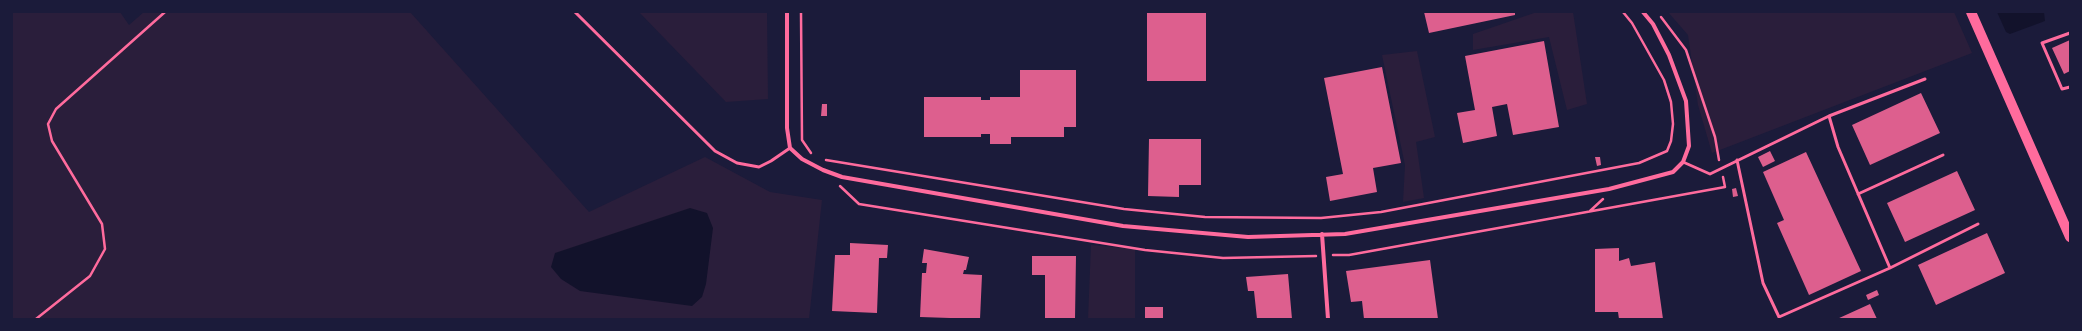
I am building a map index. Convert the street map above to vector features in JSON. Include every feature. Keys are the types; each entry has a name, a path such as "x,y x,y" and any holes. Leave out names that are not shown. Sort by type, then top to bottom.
{"main road":[{"path":"1971,12 2070,238"}],"street":[{"path":"787,12 787,128 790,148 802,160 842,177 1123,226 1248,237 1345,234 1608,188 1673,172 1683,162 1689,146 1686,101 1669,55 1653,24 1642,12"},
{"path":"1322,234 1328,319"}],"lane":[{"path":"575,12 715,151 737,163 759,167 790,148"},
{"path":"2070,33 2042,44 2062,89 2070,87"},
{"path":"1683,162 1710,174 1829,116 1925,78"},
{"path":"1829,116 1838,147 1890,268"},
{"path":"1858,194 1943,155"},
{"path":"1737,160 1763,283 1780,317 1890,268 1978,224"}],"path":[{"path":"36,319 90,276 105,249 102,224 52,141 48,124 56,109 165,12"},
{"path":"801,12 802,140 810,153 815,155"},
{"path":"820,158 824,160 1124,209 1205,217 1321,218 1381,212 1639,163 1667,151 1672,141 1673,124 1671,102 1666,87 1632,23 1623,12"}],"shaded area":[{"path":"12,12 120,12 129,25 144,12 410,12 589,212 705,157 770,192 822,200 809,319 12,319"},
{"path":"639,12 767,12 768,99 726,102"},
{"path":"1537,12 1573,12 1587,104 1567,110 1549,37 1473,50 1473,34"},
{"path":"1668,12 1954,12 1972,53 1712,153 1698,105 1688,35"},
{"path":"1997,12 2044,12 2045,21 2010,34 2006,32"},
{"path":"1417,51 1435,137 1416,142 1424,198 1403,202 1405,165 1382,55"},
{"path":"690,208 707,213 713,228 706,284 702,297 692,306 580,291 561,279 551,267 555,253"},
{"path":"1091,245 1135,249 1135,319 1088,319"}],"building":[{"path":"1147,12 1206,12 1206,81 1147,81"},
{"path":"1424,12 1515,12 1515,15 1429,33"},
{"path":"2070,40 2070,71 2064,74 2052,48"},
{"path":"1544,41 1559,127 1513,135 1507,104 1492,107 1497,136 1463,143 1457,113 1475,110 1465,56"},
{"path":"1382,67 1401,163 1373,168 1377,192 1330,201 1326,177 1343,174 1324,78"},
{"path":"1020,70 1076,70 1076,127 1064,127 1064,137 1011,137 1011,144 990,144 990,134 981,134 981,137 924,137 924,97 981,97 981,100 990,100 990,97 1020,97"},
{"path":"1921,93 1940,133 1870,165 1852,125"},
{"path":"822,104 827,104 827,116 821,116"},
{"path":"1149,139 1201,139 1201,185 1179,185 1179,197 1148,196"},
{"path":"1770,151 1775,161 1763,167 1758,157"},
{"path":"1806,152 1861,271 1809,295 1777,223 1784,220 1763,172"},
{"path":"1595,157 1600,157 1601,165 1597,166"},
{"path":"1957,171 1975,210 1905,242 1887,203"},
{"path":"1736,188 1738,196 1733,197 1732,189"},
{"path":"1987,233 2005,273 1936,305 1918,265"},
{"path":"850,243 888,245 887,258 879,258 877,313 832,311 835,255 850,255"},
{"path":"1619,248 1619,261 1629,258 1631,266 1655,262 1663,319 1619,319 1618,312 1595,312 1595,249"},
{"path":"924,249 969,257 966,270 964,270 963,274 982,275 980,319 920,317 922,273 926,273 927,263 922,263"},
{"path":"1032,256 1076,256 1075,319 1045,319 1045,275 1032,275"},
{"path":"1430,260 1438,319 1364,319 1362,301 1351,302 1346,271"},
{"path":"1288,274 1292,319 1257,319 1254,291 1248,291 1246,277"},
{"path":"1877,290 1879,295 1868,300 1866,295"},
{"path":"1870,304 1877,319 1837,319"},
{"path":"1145,307 1163,307 1163,319 1145,319"}]}
